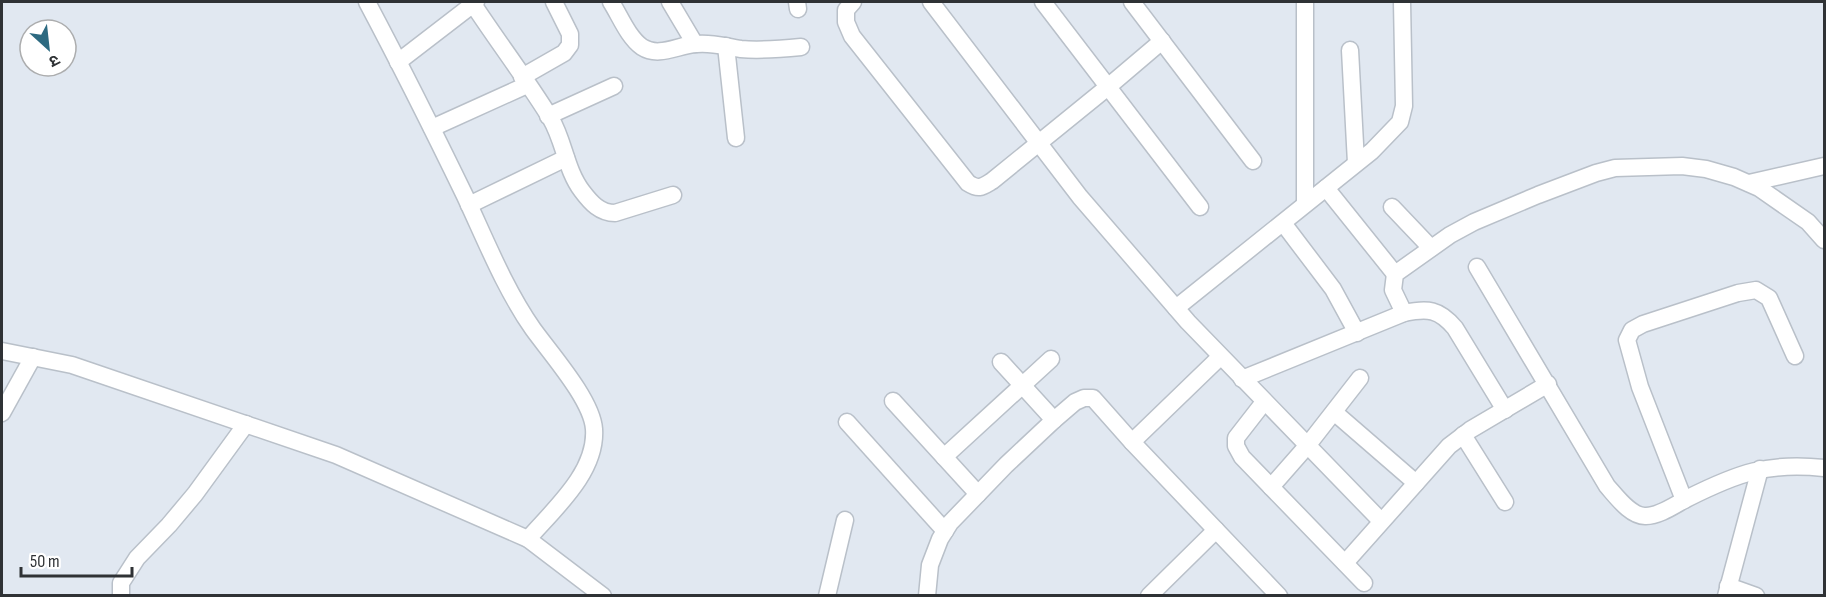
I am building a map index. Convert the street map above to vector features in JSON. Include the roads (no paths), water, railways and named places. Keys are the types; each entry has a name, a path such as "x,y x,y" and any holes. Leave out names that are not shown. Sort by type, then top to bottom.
{"street":[{"path":"367,2 432,128 519,309 574,385 588,409 594,428 592,453 576,483 528,539"},
{"path":"432,128 525,81 564,53 570,45 570,34 554,2"},
{"path":"611,2 634,39 643,48 655,52 695,44 760,50 801,47"},
{"path":"670,2 695,44"},
{"path":"853,2 846,10 846,22 852,36 968,183 976,189 982,188 1039,143 1161,41"},
{"path":"931,2 1080,197 1176,308 1263,402 1381,521"},
{"path":"1043,2 1200,207"},
{"path":"1132,2 1253,161"},
{"path":"1305,2 1305,204"},
{"path":"1176,308 1326,188 1392,132 1400,122 1404,106 1402,2"},
{"path":"399,62 474,3 548,116 581,189 596,206 606,213 615,213 673,195"},
{"path":"726,46 736,138"},
{"path":"1350,51 1356,163"},
{"path":"548,116 614,86"},
{"path":"469,205 566,158"},
{"path":"1395,274 1450,235 1509,206 1615,168 1682,166 1706,169 1749,183 1760,188 1808,222 1824,240"},
{"path":"1749,183 1824,166"},
{"path":"1326,188 1395,274 1394,290 1404,313"},
{"path":"1392,207 1431,248"},
{"path":"1283,223 1333,289 1357,333"},
{"path":"1477,267 1596,469 1618,499 1636,514 1646,516 1659,512 1749,471 1795,465 1824,468"},
{"path":"1684,500 1640,387 1628,340 1632,330 1643,324 1738,293 1756,290 1769,298 1795,356"},
{"path":"1242,380 1404,313 1422,309 1447,318 1505,410"},
{"path":"2,351 72,364 336,455 528,539 603,596"},
{"path":"2,412 33,357"},
{"path":"1132,442 1220,357"},
{"path":"944,457 1051,359"},
{"path":"1001,362 1054,420"},
{"path":"1271,487 1360,378"},
{"path":"1345,563 1449,446 1463,435 1548,384"},
{"path":"927,596 930,565 940,539 950,523 1005,465 1054,420 1084,398 1093,398 1279,596"},
{"path":"893,401 978,494"},
{"path":"1263,402 1236,438 1236,446 1242,457 1364,583"},
{"path":"1334,412 1416,483"},
{"path":"847,422 945,531"},
{"path":"121,596 121,583 137,558 195,494 246,424"},
{"path":"1463,435 1505,502"},
{"path":"1756,596 1727,591 1760,469"},
{"path":"827,596 845,520"},
{"path":"1149,596 1216,530"}]}
